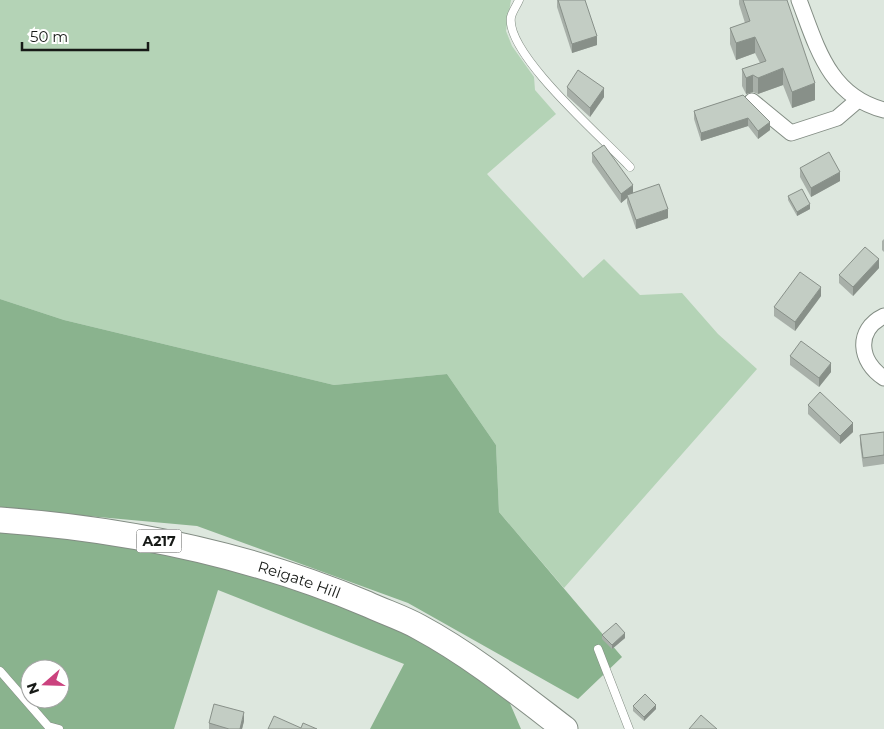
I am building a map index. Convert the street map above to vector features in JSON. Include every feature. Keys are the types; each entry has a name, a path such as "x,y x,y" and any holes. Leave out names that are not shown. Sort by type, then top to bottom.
{"main road":[{"name":"Reigate Hill","path":"0,520 50,523 173,543 315,582 419,626 499,678 565,729"}],"street":[{"path":"799,0 821,58 840,87 858,100 884,110"},
{"path":"752,101 792,133 837,118 858,100"},
{"path":"884,316 871,324 865,335 863,346 867,360 875,372 884,378"}],"lane":[{"path":"519,0 511,18 515,39 525,55 575,115 601,136 630,167"},
{"path":"598,649 629,729"},
{"path":"0,671 48,726 59,729"}],"green space":[{"path":"0,0 511,0 506,31 512,46 534,77 535,90 556,114 487,174 583,278 604,259 640,295 682,293 718,334 757,369 564,588 499,512 496,445 447,374 334,385 64,320 0,299"},
{"path":"0,299 64,320 334,385 447,374 496,445 499,512 622,657 578,699 408,603 197,526 0,508"},
{"path":"0,520 315,582 499,678 521,729 370,729 404,664 218,590 174,729 0,729"}],"building":[{"path":"558,0 585,0 597,36 572,44"},
{"path":"743,0 787,0 815,83 792,92 783,68 758,78 753,75 746,78 742,69 766,61 755,37 736,43 730,28 750,21"},
{"path":"578,70 604,88 590,108 567,87"},
{"path":"743,95 770,122 758,131 748,118 701,133 694,111"},
{"path":"604,145 633,185 621,194 592,153"},
{"path":"829,152 840,172 811,188 800,168"},
{"path":"659,184 668,209 636,220 627,195"},
{"path":"802,189 810,204 797,212 788,196"},
{"path":"865,247 879,259 853,287 839,275"},
{"path":"800,272 821,287 795,322 774,307"},
{"path":"801,341 831,363 819,378 790,356"},
{"path":"820,392 853,423 840,436 808,405"},
{"path":"884,432 884,455 863,458 860,435"},
{"path":"616,623 625,633 612,645 602,635"},
{"path":"645,694 656,705 644,717 633,706"},
{"path":"214,704 244,712 240,729 229,729 209,723"},
{"path":"701,715 717,729 689,729"},
{"path":"274,716 301,728 303,723 317,729 268,729"}]}
